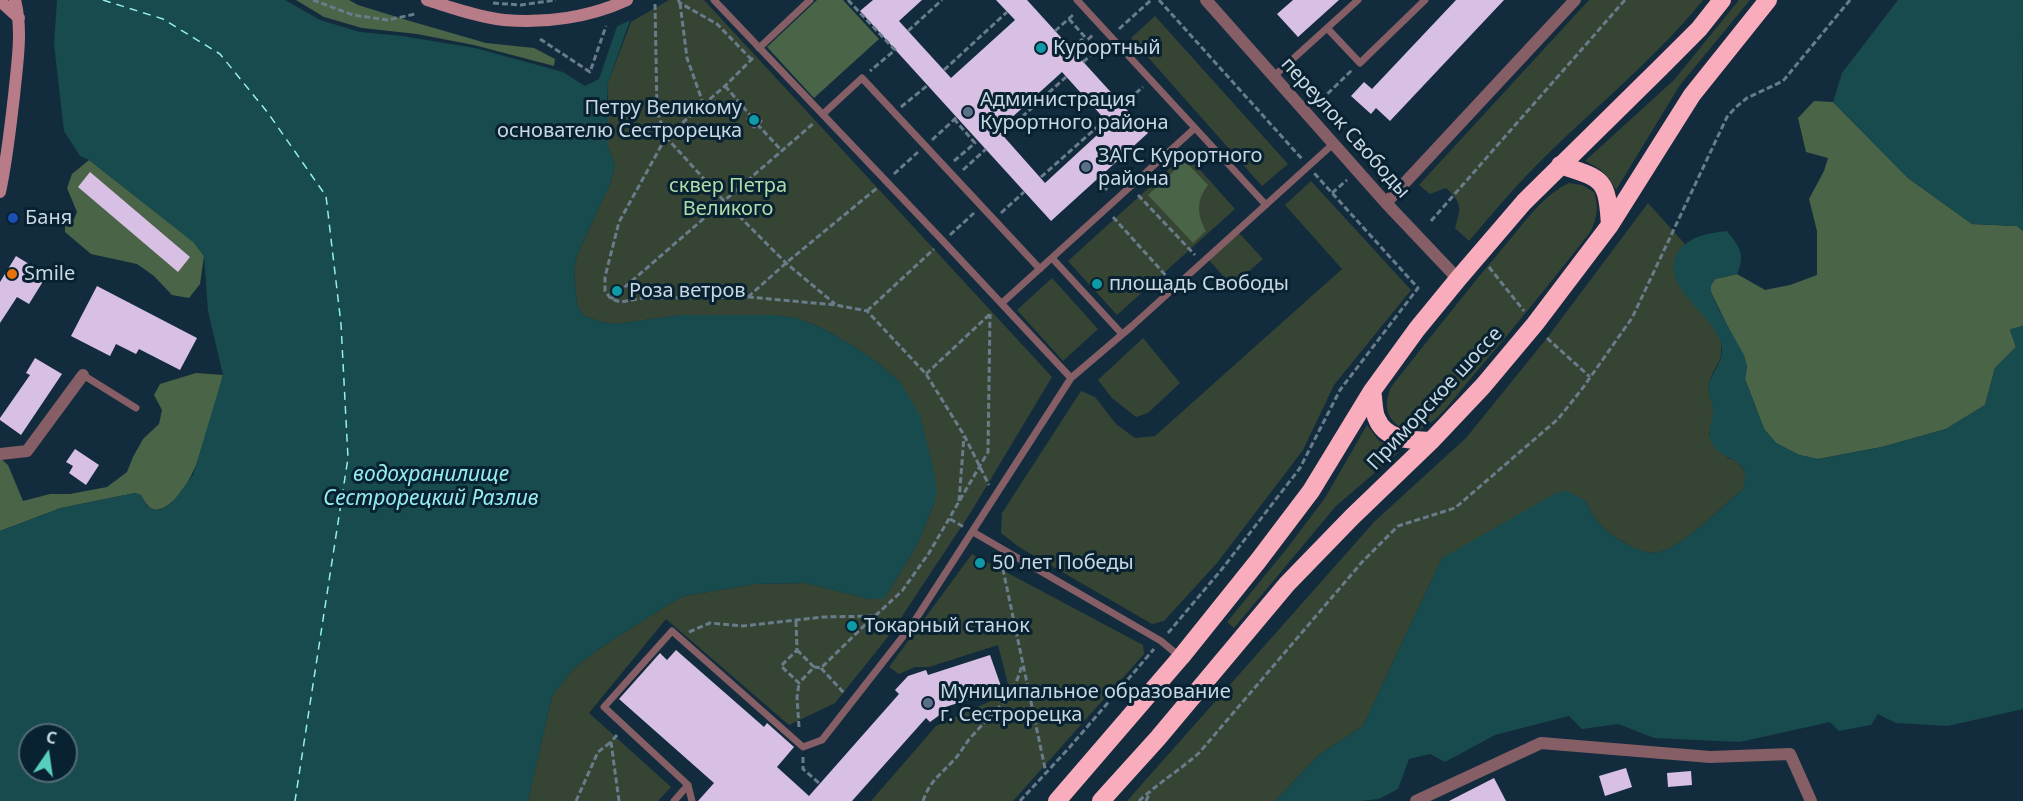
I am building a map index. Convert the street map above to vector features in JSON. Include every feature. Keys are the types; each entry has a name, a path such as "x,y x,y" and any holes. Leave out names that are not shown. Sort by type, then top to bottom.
{"highway":[{"name":"Приморское шоссе","path":"1057,801 1181,657 1258,561 1311,491 1372,391 1417,329 1458,279 1524,202 1699,29 1722,0"},
{"name":"Приморское шоссе","path":"1101,801 1158,738 1287,584 1483,386 1610,225 1692,95 1768,0"},
{"path":"1560,165 1598,180 1606,191 1610,225"},
{"path":"1372,391 1377,420 1388,433 1404,440 1431,441"}],"main road":[{"path":"15,0 19,18"},
{"path":"0,192 9,143 19,18 24,0"},
{"path":"427,0 464,12 505,20 569,18 622,2"},
{"path":"0,1 19,18"}],"street":[{"name":"переулок Свободы","path":"1206,0 1386,203 1458,279"},
{"path":"1386,203 1575,0"},
{"path":"0,454 27,451 83,375"},
{"path":"1416,801 1541,743 1710,758 1790,754 1811,801"}],"lane":[{"path":"714,0 1071,378"},
{"path":"759,48 810,0"},
{"path":"1077,0 1266,205"},
{"path":"1273,77 1358,0"},
{"path":"1327,28 1360,63 1425,0"},
{"path":"824,114 862,78 1040,269"},
{"path":"1002,303 1195,128"},
{"path":"692,801 688,785 604,707 672,631 803,747 822,740 912,625 1071,378 1333,144"},
{"path":"1052,258 1122,334"},
{"path":"83,375 136,408"},
{"path":"973,532 1161,641 1181,657"},
{"path":"674,801 688,785"}],"path":[{"path":"313,0 353,15 388,20 415,14"},
{"path":"489,2 521,6 556,0"},
{"path":"848,0 894,50 862,78"},
{"path":"908,31 942,0"},
{"path":"1111,37 1151,0"},
{"path":"1020,801 1222,569 1300,468 1340,390 1418,288 1159,0"},
{"path":"1431,221 1625,0"},
{"path":"1139,801 1199,753 1363,561 1398,526 1455,508 1557,419 1632,318 1727,117 1747,98 1783,81 1851,0"},
{"path":"679,2 717,24 752,60 666,137 619,222 605,277 605,291 611,299 621,302 643,298 748,297 836,305 867,311 926,374 964,435 995,498"},
{"path":"679,2 687,58 703,104"},
{"path":"656,4 657,111 666,137 724,201 786,263 836,305"},
{"path":"944,70 1007,12"},
{"path":"1055,31 1070,18 1085,37 1076,45 1078,48 1102,26"},
{"path":"540,39 590,72 606,27"},
{"path":"1083,62 1104,44"},
{"path":"1321,99 1360,63"},
{"path":"1002,135 1066,77"},
{"path":"1122,105 1151,80"},
{"path":"894,113 928,85"},
{"path":"725,86 751,116 754,114 761,121 757,124 782,151"},
{"path":"611,299 824,114"},
{"path":"942,131 956,118 975,143 946,168"},
{"path":"1041,177 1105,120"},
{"path":"748,297 925,146"},
{"path":"955,178 986,149"},
{"path":"1097,179 1107,190"},
{"path":"1332,193 1347,180"},
{"path":"1131,187 1201,262"},
{"path":"994,220 1024,192"},
{"path":"867,311 981,206"},
{"path":"1106,209 1175,286"},
{"path":"1488,265 1526,314"},
{"path":"926,374 1002,303"},
{"path":"821,668 902,591 929,553 988,452 990,314"},
{"path":"1547,338 1590,377"},
{"path":"959,503 964,435"},
{"path":"998,547 1046,773"},
{"path":"680,638 710,623 743,626 823,618 875,616"},
{"path":"796,621 797,650 814,667 821,668 845,694"},
{"path":"797,650 781,666 799,683"},
{"path":"923,801 928,786 955,759 974,734 1010,695 1023,663"},
{"path":"814,667 799,683 797,706 803,747 803,769 820,784"},
{"path":"576,801 598,752 611,742 624,727"},
{"path":"611,742 619,801"},
{"path":"1146,801 1150,790"}],"green space":[{"name":"сквер Петра Великого","path":"669,0 704,0 1052,377 971,512 891,633 835,703 789,725 666,619 589,713 671,787 658,801 528,801 552,696 574,668 603,646 684,596 755,584 806,583 869,599 884,599 917,545 934,504 934,471 900,382 877,362 822,328 796,318 774,315 681,315 615,324 584,316 577,305 574,270 577,255 610,184 615,166 607,144 608,83 631,22"},
{"path":"1589,0 1703,0 1634,73 1537,165 1469,241 1455,228 1459,206 1452,193 1446,188 1430,194 1419,185"},
{"path":"1739,0 1750,0 1680,85 1616,190 1604,173 1585,161 1674,80"},
{"path":"1155,16 1288,164 1262,186 1131,38"},
{"path":"1186,154 1235,209 1117,315 1068,261"},
{"path":"1311,181 1411,290 1334,385 1303,450 1217,563 1164,621 1152,624 1019,547 1001,533 1002,513 1081,391 1095,397 1116,424 1135,438 1155,436 1342,269 1285,205"},
{"path":"1569,183 1582,185 1594,192 1597,212 1591,231 1442,412 1421,429 1410,431 1399,426 1390,417 1387,409 1391,387 1528,218 1551,194"},
{"path":"1648,203 1685,244 1678,253 1720,338 1720,358 1709,387 1713,410 1709,435 1728,458 1737,461 1745,472 1746,480 1743,489 1687,537 1663,551 1644,552 1618,539 1599,523 1586,501 1442,558 1363,726 1319,755 1275,801 1127,801 1375,521 1466,438 1547,338"},
{"path":"1239,233 1263,259 1232,286 1209,260"},
{"path":"1052,278 1098,329 1063,361 1017,310"},
{"path":"1143,338 1180,383 1148,413 1136,417 1112,398 1098,380"},
{"path":"1367,425 1379,441 1399,452 1336,506 1234,628 1227,622 1325,498"},
{"path":"972,554 1143,645 1144,654 1013,801 871,801 936,726 1010,692 998,645 929,667 915,667 899,674 889,667"}],"shaded area":[{"path":"296,0 349,0 358,5 486,43 534,48 555,59 554,66 474,45 417,34 362,28 324,17"},
{"path":"817,0 843,0 879,39 814,98 767,47"},
{"path":"1814,101 1833,102 1908,178 1972,224 2017,226 2023,231 2023,326 2010,330 2016,347 1995,368 1985,405 1946,429 1882,447 1818,459 1799,455 1776,443 1764,429 1745,379 1747,366 1711,292 1711,285 1715,279 1737,274 1765,290 1790,285 1817,275 1817,231 1809,199 1824,171 1828,158 1806,152 1798,118"},
{"path":"89,160 194,242 204,256 200,284 189,298 172,295 154,276 137,264 91,254 65,232 65,218 74,219 77,212 67,188 72,174"},
{"path":"1185,161 1208,185 1201,196 1199,208 1206,231 1193,243 1148,195"},
{"path":"196,373 223,375 203,447 187,484 177,498 157,510 148,505 141,495 135,493 61,508 0,531 0,458 8,465 23,501 50,494 70,494 107,487 127,472 143,439 159,424 162,410 154,395 160,384"}],"water":[{"name":"водохранилище Сестрорецкий Разлив","path":"57,0 285,0 320,20 360,32 402,36 475,48 563,72 585,86 599,79 626,0 637,0 608,83 607,101 615,109 608,119 607,144 615,166 610,184 577,255 574,270 577,305 584,316 615,324 681,315 774,315 796,318 822,328 877,362 900,382 920,415 934,471 937,492 917,545 884,599 869,599 806,583 755,584 684,596 603,646 574,668 552,696 528,801 0,801 0,531 61,508 135,493 141,495 147,506 154,510 160,510 172,503 193,475 223,375 208,311 204,256 193,242 89,160 80,156 64,131 54,44"},
{"path":"1898,0 2023,0 2023,231 2017,226 1972,224 1908,178 1833,102 1842,73"},
{"path":"1727,231 1740,251 1740,267 1737,274 1715,279 1711,285 1711,292 1744,355 1747,366 1745,379 1764,429 1776,443 1799,455 1818,459 1882,447 1946,429 1985,405 1995,368 2016,347 2010,329 2023,326 2023,709 1948,726 1896,723 1878,714 1871,725 1839,731 1830,722 1740,742 1654,738 1618,724 1582,729 1569,716 1495,735 1445,762 1430,754 1409,759 1398,789 1379,799 1275,801 1319,755 1363,726 1442,558 1556,493 1567,491 1586,501 1599,523 1618,539 1644,552 1663,551 1687,537 1743,489 1745,479 1741,465 1715,448 1710,438 1713,410 1709,384 1722,355 1719,338 1682,290 1675,278 1674,265 1678,252 1688,242 1706,234"}],"pier":[{"path":"622,0 640,0 633,19 613,28"}],"building":[{"path":"873,0 922,0 899,21 951,78 1015,20 996,0 1027,0 1148,133 1051,221 860,11","holes":["1062,72 1109,124 1045,183 998,130"]},
{"path":"1293,0 1339,0 1298,37 1277,14"},
{"path":"1456,0 1504,0 1390,121 1376,108 1371,114 1351,96 1364,82 1372,89"},
{"path":"90,172 190,257 178,272 78,187"},
{"path":"16,256 47,275 29,304 17,297 0,323 0,282"},
{"path":"97,286 197,338 180,370 139,349 136,354 116,344 110,356 71,336"},
{"path":"35,358 62,374 21,435 0,418 30,375 26,373"},
{"path":"75,449 99,465 86,485 69,473 73,466 66,462"},
{"path":"676,650 764,727 767,723 794,747 777,767 809,796 899,694 895,690 908,676 926,670 928,675 990,655 1002,689 939,709 941,714 930,722 926,718 852,801 698,801 714,783 619,699 660,653 667,660"},
{"path":"1626,768 1632,787 1605,796 1599,776"},
{"path":"1691,771 1692,785 1668,787 1667,773"},
{"path":"1494,778 1506,801 1449,801"}],"ferry route":[{"path":"103,0 163,19 220,54 268,113 326,196 341,324 348,458 295,801"}],"place":[{"name":"Курортный","path":"1041,48"},
{"name":"Администрация Курортного района","path":"968,112"},
{"name":"Петру Великому основателю Сестрорецка","path":"754,120"},
{"name":"ЗАГС Курортного района","path":"1086,167"},
{"name":"Баня","path":"13,218"},
{"name":"Smile","path":"12,274"},
{"name":"площадь Свободы","path":"1097,284"},
{"name":"Роза ветров","path":"617,291"},
{"name":"50 лет Победы","path":"980,563"},
{"name":"Токарный станок","path":"852,626"},
{"name":"Муниципальное образование г. Сестрорецка","path":"928,703"}]}
